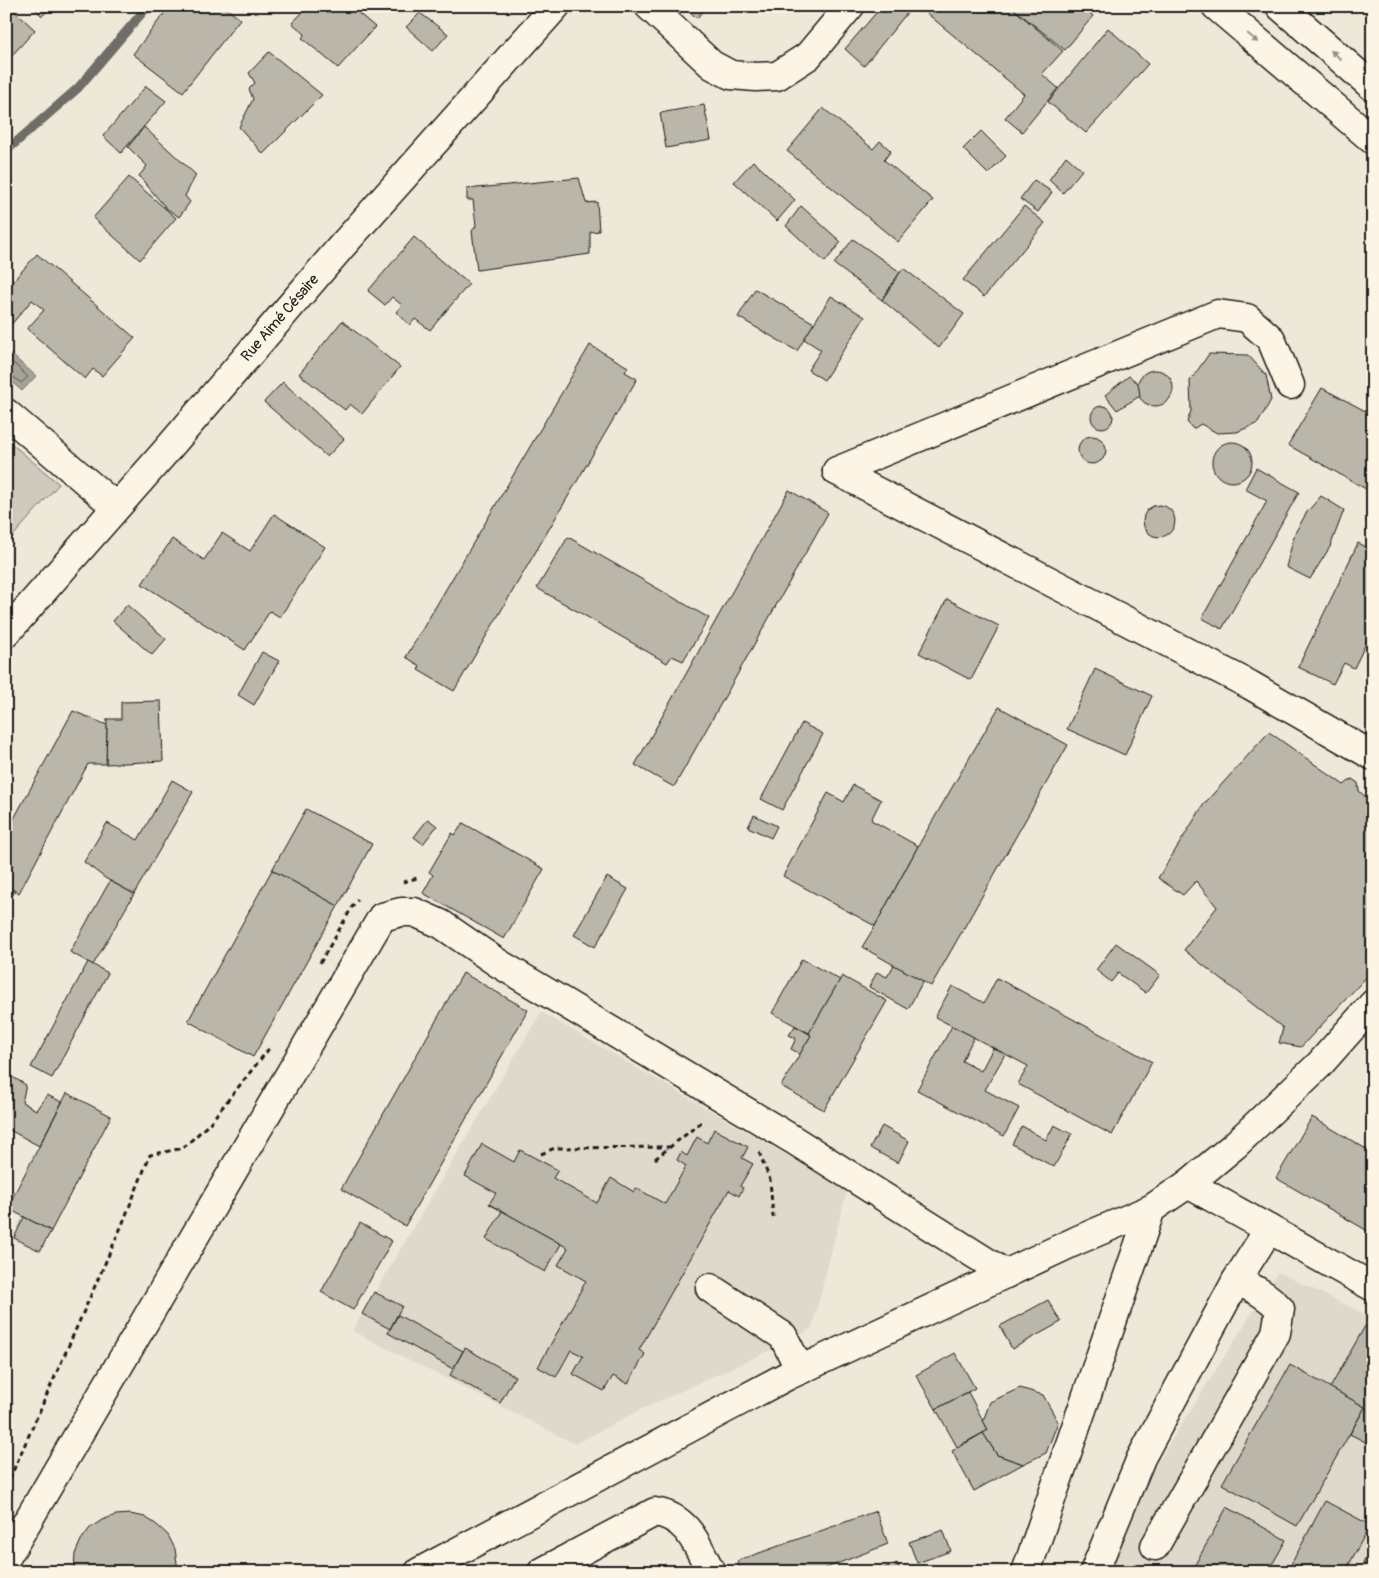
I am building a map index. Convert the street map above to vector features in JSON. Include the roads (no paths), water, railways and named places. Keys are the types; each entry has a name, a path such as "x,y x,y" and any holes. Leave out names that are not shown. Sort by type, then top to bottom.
{"street":[{"name":"Rue Aimé Césaire","path":"8,628 116,508 341,247 556,6"},
{"path":"649,6 712,65 731,75 756,77 778,76 808,56 850,6"},
{"path":"1216,6 1373,140"},
{"path":"1280,6 1373,88"},
{"path":"1290,385 1271,339 1247,318 1218,314 837,470 1250,685 1373,756"},
{"path":"6,413 116,508"},
{"path":"6,1558 382,917 401,912 414,912 441,924 498,963 792,1139 1006,1274"},
{"path":"419,1572 800,1370 1078,1240 1152,1209 1188,1184 1235,1145 1313,1071 1373,1004"},
{"path":"1188,1184 1373,1287"},
{"path":"1026,1572 1152,1209"},
{"path":"1094,1572 1141,1458 1236,1281 1269,1229"},
{"path":"1155,1546 1276,1333 1280,1309 1269,1297 1256,1288 1236,1281"},
{"path":"710,1288 784,1336 800,1370"},
{"path":"542,1572 655,1512 667,1514 692,1534 710,1572"}],"water":[{"path":"6,350 36,376 22,391 6,377"}],"waterway":[{"path":"6,151 78,88 148,6"}]}
